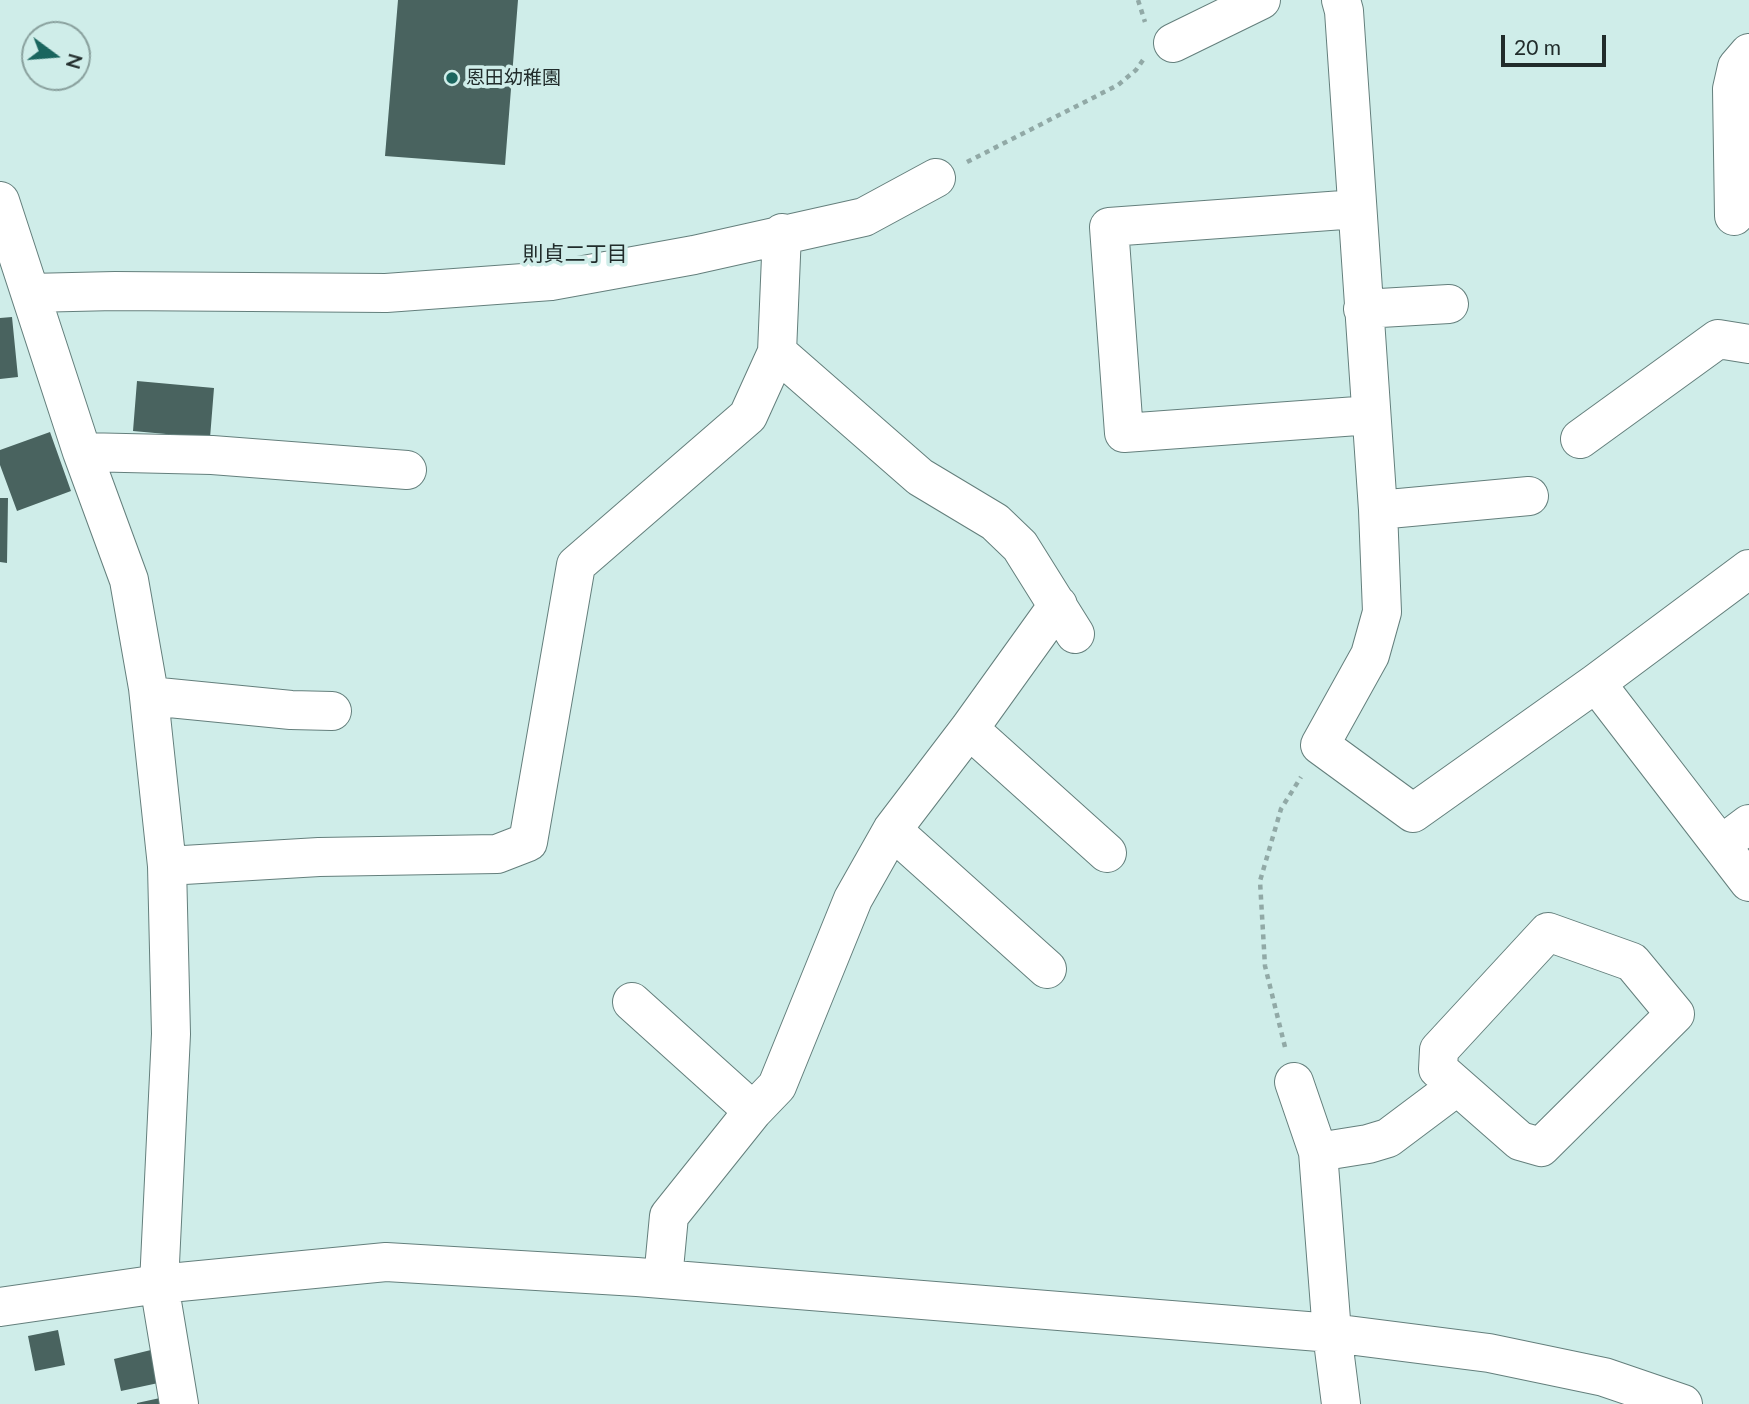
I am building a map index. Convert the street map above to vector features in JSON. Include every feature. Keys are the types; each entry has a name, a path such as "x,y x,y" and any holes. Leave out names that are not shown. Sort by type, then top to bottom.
{"street":[{"path":"1156,41 1261,0"},
{"path":"1341,0 1344,11 1378,510 1382,612 1370,655 1320,746 1413,813 1596,683 1749,569"},
{"path":"1734,216 1732,89 1737,67 1749,52"},
{"path":"30,293 386,293 551,281 694,255 864,216 936,178"},
{"path":"0,201 82,452 129,580 149,696 167,866 171,1034 159,1284 179,1404"},
{"path":"1357,209 1110,227 1119,364 1124,433 1371,415"},
{"path":"167,866 319,857 497,853 528,842 576,565 748,416 777,352 782,233"},
{"path":"1363,309 1449,304"},
{"path":"1580,439 1718,340 1749,344"},
{"path":"663,1279 669,1216 753,1111 777,1086 853,899 892,830 969,729 1066,619 1020,546 995,522 920,477 777,352"},
{"path":"82,452 212,455 407,470"},
{"path":"1378,510 1529,496"},
{"path":"1596,683 1735,834 1749,882"},
{"path":"149,696 332,712"},
{"path":"969,729 1107,853"},
{"path":"892,830 1047,969"},
{"path":"1548,932 1632,962 1675,1014 1541,1147 1520,1141 1456,1087 1438,1069 1439,1050 1548,932"},
{"path":"632,1002 753,1111"},
{"path":"1294,1082 1318,1153 1332,1333 1341,1404"},
{"path":"1318,1153 1388,1138 1456,1087"},
{"path":"0,1307 159,1284 386,1262 663,1279 1332,1333 1489,1353 1604,1377 1683,1404"}],"path":[{"path":"936,178 1118,85 1136,70 1156,41 1138,0"},
{"path":"1294,1082 1265,966 1260,881 1281,809 1320,746"}],"building":[{"name":"恩田幼稚園","path":"398,0 518,0 505,165 385,156"},
{"path":"12,317 18,377 0,379 0,318"},
{"path":"137,381 214,388 210,438 133,431"},
{"path":"50,432 71,491 17,511 0,465 0,450"},
{"path":"0,498 8,498 7,563 0,562"},
{"path":"58,1330 65,1365 35,1371 28,1336"},
{"path":"155,1349 163,1382 121,1391 114,1359"},
{"path":"160,1398 161,1404 137,1404 137,1403"}],"place":[{"name":"恩田幼稚園","path":"452,78"}],"district":[{"name":"則貞二丁目","path":"575,254"}]}
